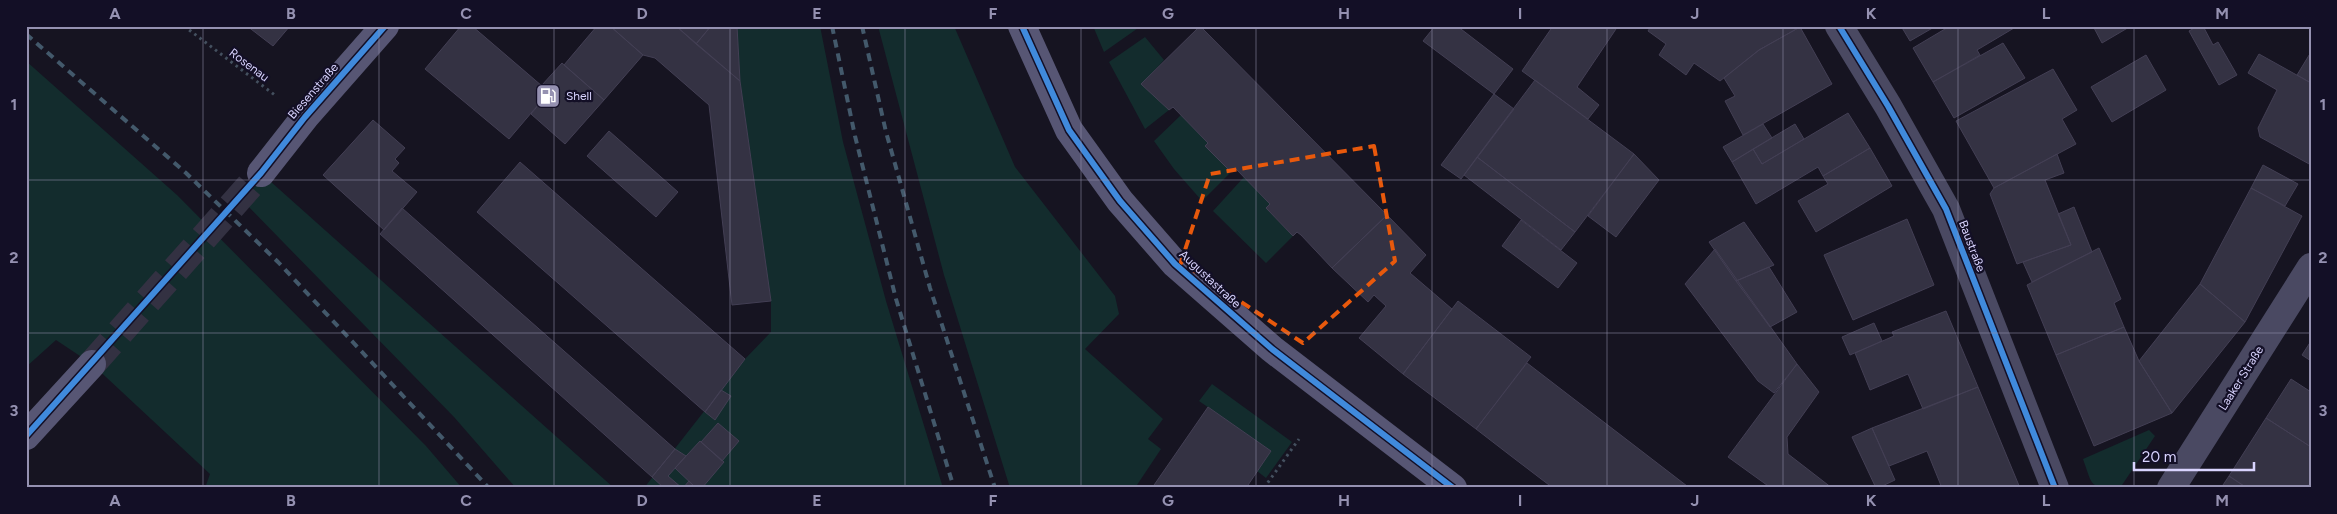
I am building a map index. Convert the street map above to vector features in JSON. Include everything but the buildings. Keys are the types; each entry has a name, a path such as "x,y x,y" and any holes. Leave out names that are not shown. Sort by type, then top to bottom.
{"main road":[{"name":"Biesenstraße","path":"261,173 305,117 385,26"},
{"name":"Augustastraße","path":"1022,26 1069,130 1120,201 1175,264 1272,349 1453,488"},
{"path":"26,436 92,364"}],"street":[{"name":"Baustraße","path":"1839,26 1888,106 1946,209 2055,488"},
{"name":"Laaker Straße","path":"2170,488 2311,267"}],"path":[{"path":"1264,488 1299,439"}],"highlighted area":[{"path":"1374,146 1395,261 1303,343 1181,262 1210,174"}],"green space":[{"path":"737,26 820,26 843,142 886,301 943,488 644,488 745,359 771,332 771,301 740,81"},
{"path":"878,26 954,26 1015,167 1115,296 1119,314 1085,349 1163,419 1148,439 1161,449 1135,488 1010,488 944,275"},
{"path":"1093,26 1141,26 1104,52"},
{"path":"1145,37 1164,60 1142,84 1169,110 1145,129 1109,62"},
{"path":"26,61 177,195 426,446 462,488 205,488 210,474 92,364 56,340 26,367"},
{"path":"1181,115 1208,143 1205,146 1231,172 1202,201 1174,169 1154,141"},
{"path":"261,173 614,488 516,488 454,417 240,198"},
{"path":"1244,177 1270,204 1266,208 1293,236 1266,263 1213,211"},
{"path":"1212,384 1292,442 1266,478 1257,471 1271,451 1199,401"},
{"path":"2149,430 2155,436 2120,488 2103,487 2094,484 2083,459"}],"tunnel":[{"path":"92,364 261,173"}],"railway":[{"path":"832,26 855,136 896,299 954,488"},
{"path":"862,26 886,132 930,288 995,488"},
{"path":"26,34 186,173 278,262 489,488"}],"cycle path":[{"path":"26,436 261,173 305,117 385,26"},
{"path":"1022,26 1069,130 1120,201 1175,264 1272,349 1453,488"},
{"path":"1839,26 1888,106 1946,209 2055,488"}],"place":[{"name":"Shell","path":"548,96"}]}
